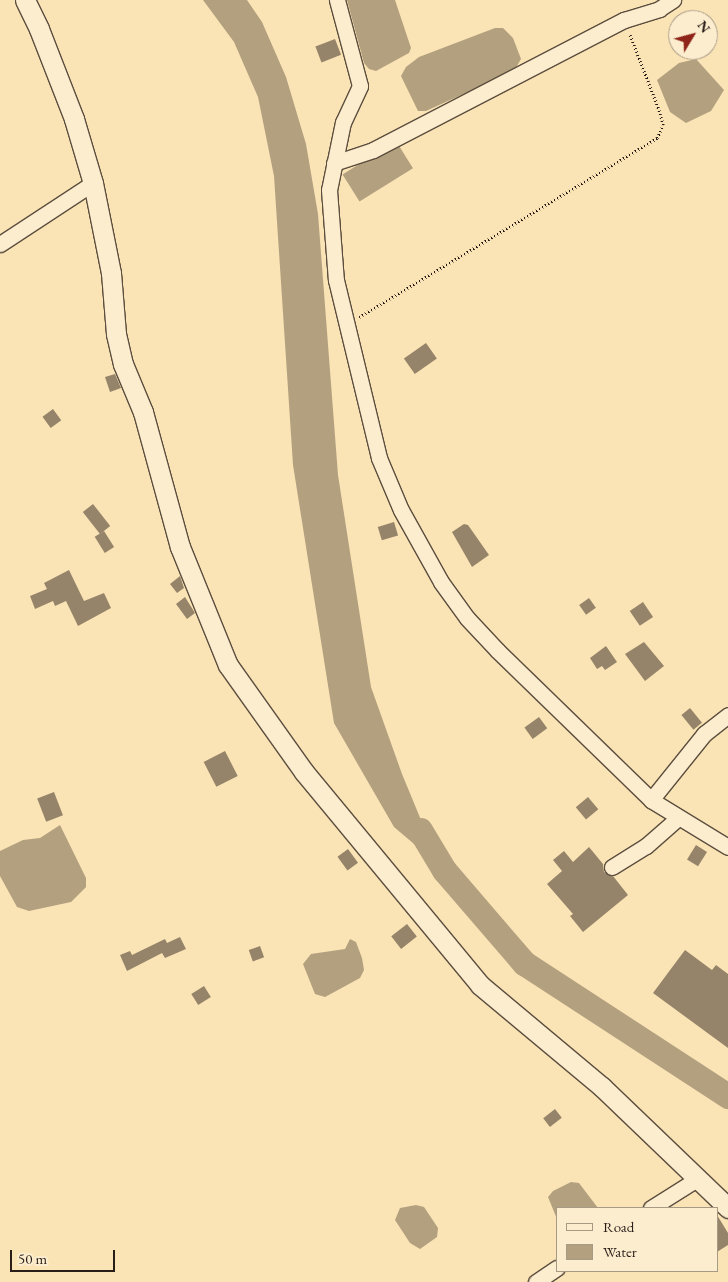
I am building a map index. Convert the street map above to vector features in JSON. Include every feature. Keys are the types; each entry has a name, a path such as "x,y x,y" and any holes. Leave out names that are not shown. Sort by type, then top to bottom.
{"street":[{"path":"25,0 39,28 74,118 93,183 111,273 116,334 123,364 143,412 180,547 228,665 304,772 480,985 602,1088 728,1208"},
{"path":"337,0 360,86 346,114 329,190 335,271 345,326 379,458 401,510 441,582 467,618 498,651 651,800 728,847"},
{"path":"334,164 373,150 624,20 659,9 673,0"},
{"path":"0,244 93,183"},
{"path":"651,800 704,734 728,715"},
{"path":"612,867 646,846 678,818"},
{"path":"653,1207 697,1179"},
{"path":"536,1282 556,1269"}],"path":[{"path":"345,326 658,138 662,125 658,108 624,20"}],"water":[{"path":"203,0 247,0 262,22 286,77 306,144 318,214 338,475 371,687 402,774 440,866 394,827 334,723 293,465 274,176 258,97 234,42"},
{"path":"347,0 395,0 411,48 409,53 376,71 369,69 364,63"},
{"path":"495,28 503,28 513,38 521,59 514,71 426,111 418,111 401,76 406,67 419,57"},
{"path":"697,60 724,90 711,111 686,123 670,112 657,80 679,63"},
{"path":"396,141 413,168 360,202 343,174"},
{"path":"60,825 86,878 86,887 71,902 29,911 17,907 0,876 0,851 23,840 40,838"},
{"path":"350,939 356,942 362,958 364,970 360,978 325,997 315,994 303,964 311,954 345,949"},
{"path":"571,1182 579,1183 597,1207 556,1207 556,1217 548,1197 553,1191"},
{"path":"416,1205 424,1207 438,1228 437,1237 420,1249 410,1243 395,1220 400,1208"}],"building":[{"path":"335,39 341,55 321,62 315,47"},
{"path":"426,343 437,359 415,374 404,358"},
{"path":"115,374 121,388 110,392 105,377"},
{"path":"53,409 61,420 51,428 42,417"},
{"path":"93,504 110,526 100,534 83,512"},
{"path":"394,522 398,535 382,540 378,527"},
{"path":"464,524 468,525 489,555 472,567 452,532"},
{"path":"104,531 114,547 105,553 95,537"},
{"path":"69,570 84,601 104,593 111,608 78,626 66,601 55,606 53,601 35,609 30,596 47,589 44,583"},
{"path":"180,576 184,588 177,593 170,584"},
{"path":"185,597 195,613 187,619 176,604"},
{"path":"589,598 596,608 586,615 579,605"},
{"path":"643,602 653,617 640,626 630,611"},
{"path":"644,642 664,666 645,681 625,654"},
{"path":"606,646 617,662 605,670 602,666 597,669 590,658"},
{"path":"690,708 702,723 693,730 681,715"},
{"path":"539,717 547,728 533,739 524,728"},
{"path":"225,751 238,776 216,787 204,762"},
{"path":"54,792 63,815 46,822 37,798"},
{"path":"588,797 598,809 586,820 576,807"},
{"path":"696,845 707,852 698,866 687,859"},
{"path":"589,847 603,864 604,872 613,876 628,895 583,932 570,916 573,914 547,884 562,871 553,860 564,851 573,862"},
{"path":"348,849 358,863 347,870 337,857"},
{"path":"407,924 417,937 401,949 391,936"},
{"path":"180,937 186,949 165,958 162,953 127,971 120,955 130,951 132,955 165,939 167,943"},
{"path":"260,946 264,957 253,961 249,950"},
{"path":"685,950 712,970 716,965 728,974 728,1048 653,993"},
{"path":"204,986 211,997 198,1005 191,994"},
{"path":"555,1109 562,1118 550,1127 543,1118"},
{"path":"718,1217 728,1233 728,1245 718,1251"}],"waterway":[{"path":"420,830 444,870 524,963 728,1096"}]}
